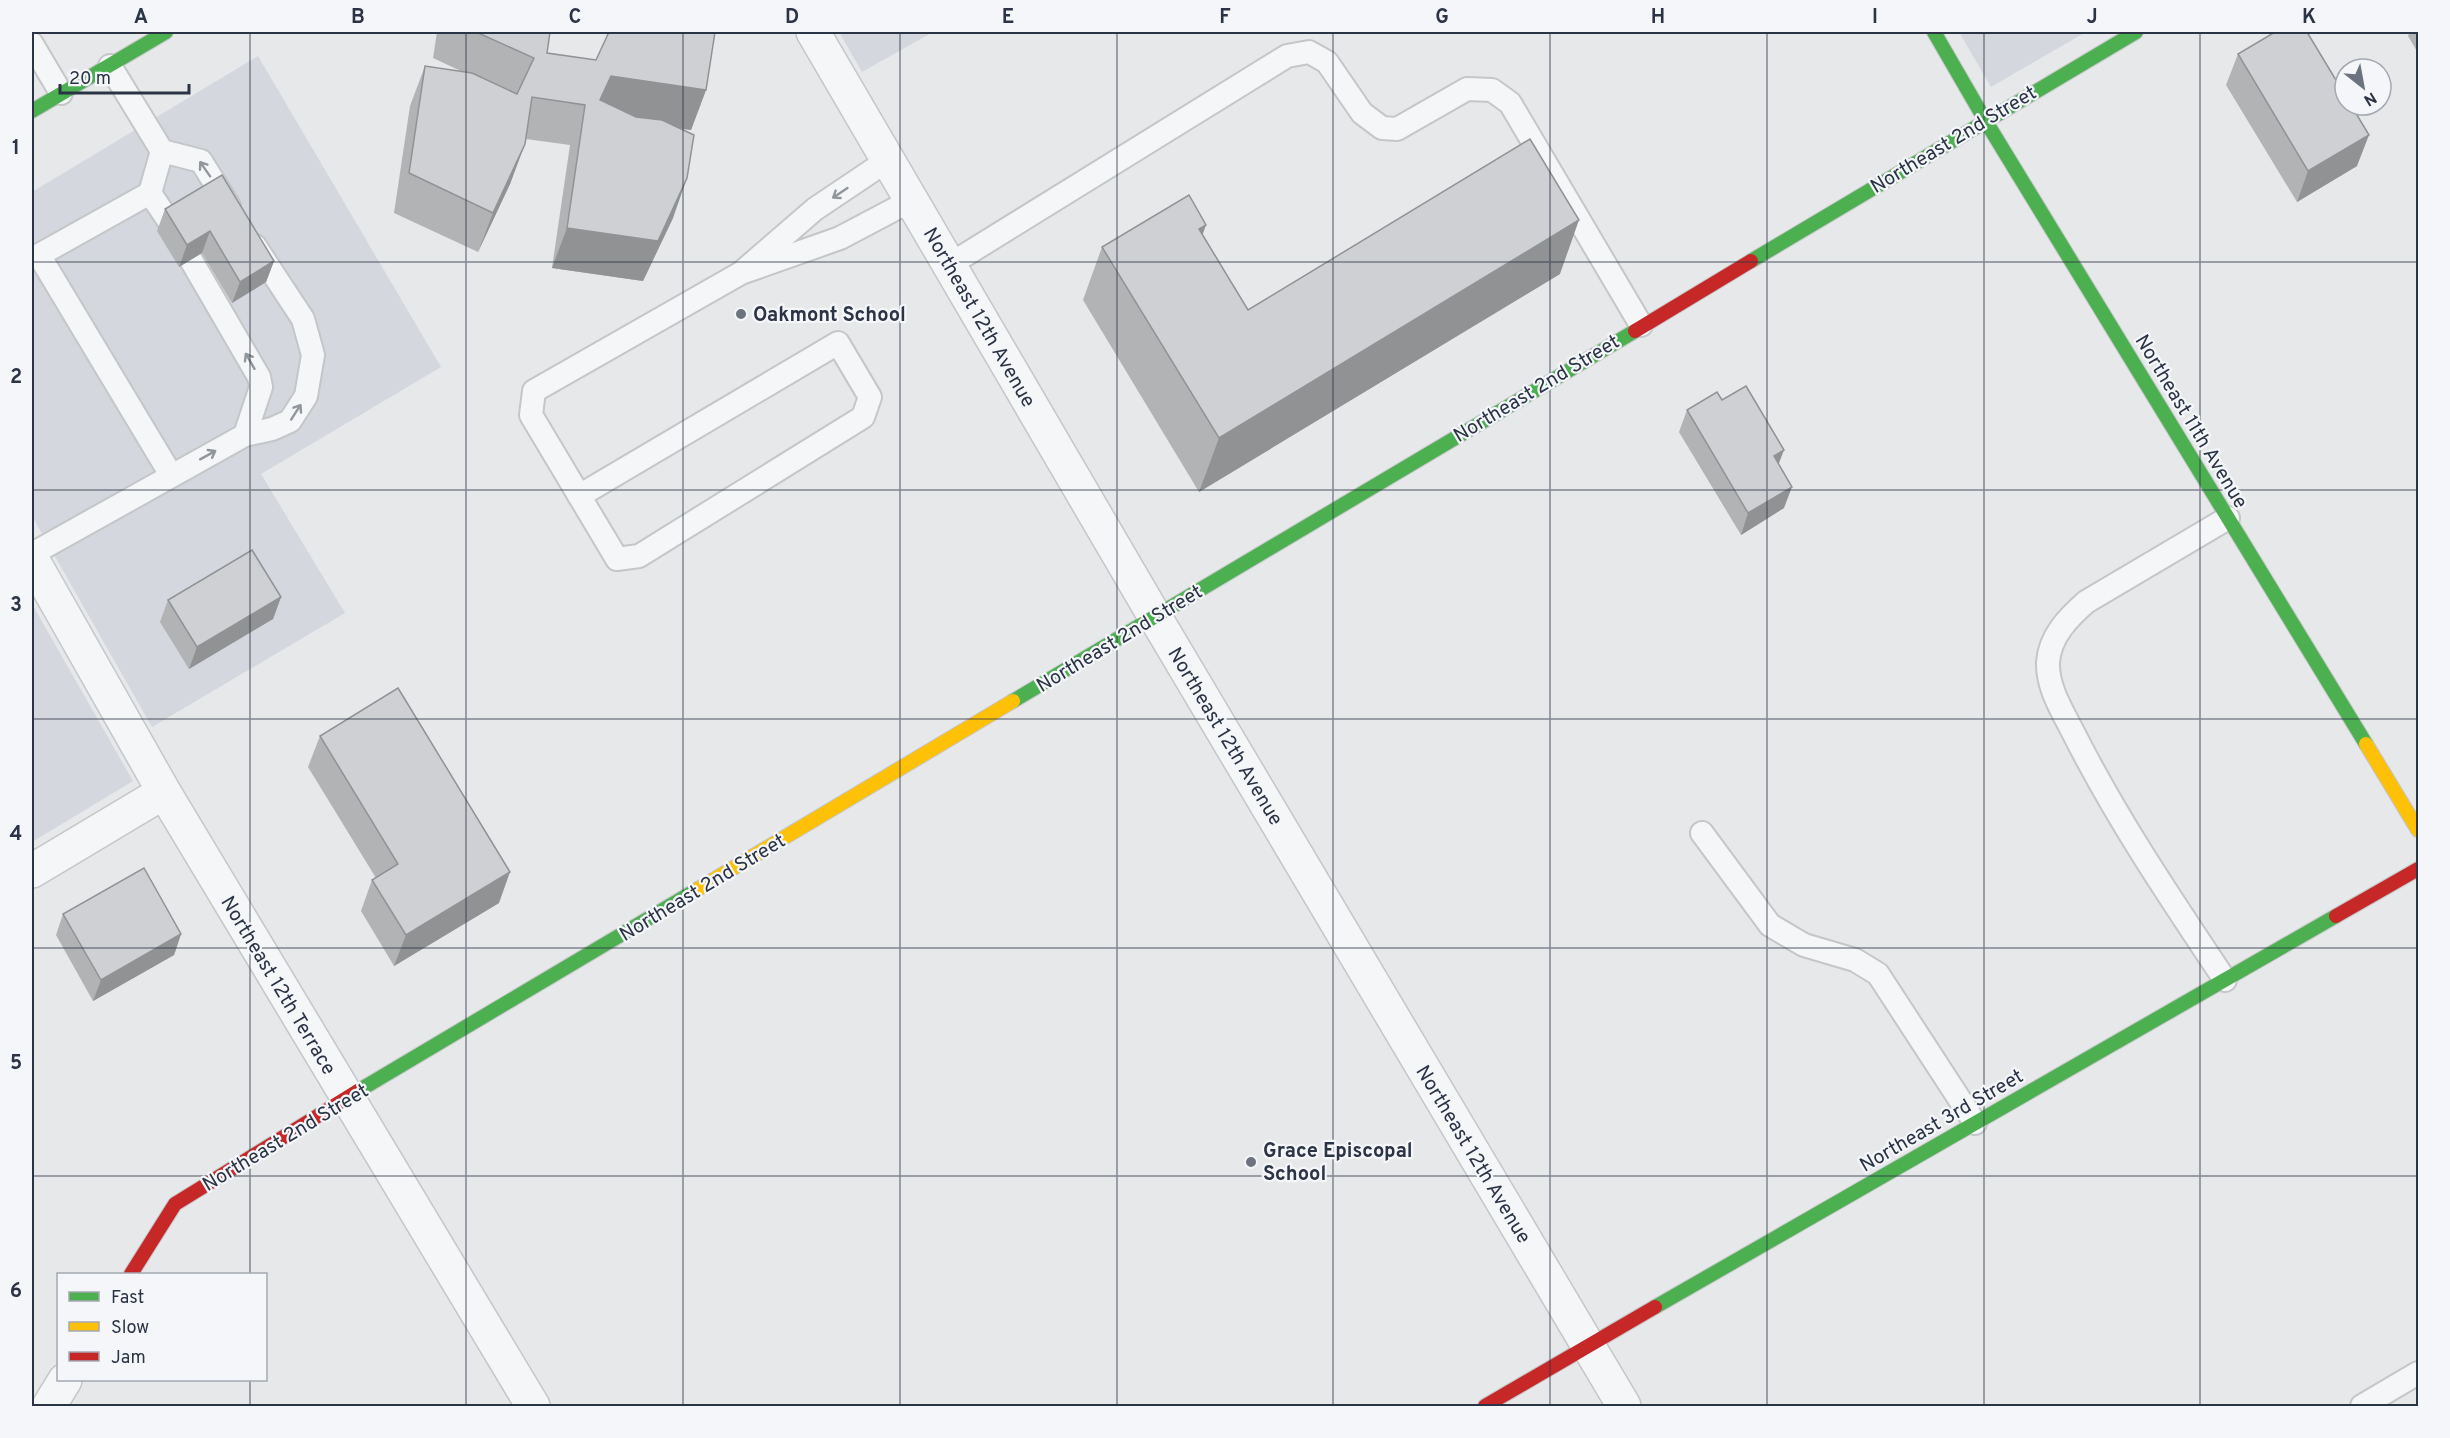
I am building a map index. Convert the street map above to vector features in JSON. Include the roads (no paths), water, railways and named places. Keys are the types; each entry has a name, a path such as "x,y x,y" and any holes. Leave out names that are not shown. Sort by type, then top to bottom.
{"street":[{"name":"Northeast 12th Avenue","path":"813,32 1155,617 1624,1407"},
{"name":"Northeast 11th Avenue","path":"1934,32 1985,120 2418,830"},
{"name":"Northeast 2nd Street","path":"132,1273 175,1204 347,1098 2136,32"},
{"path":"32,111 140,49 154,35"},
{"name":"Northeast 12th Terrace","path":"32,559 164,792 533,1407"},
{"path":"32,871 164,792"},
{"name":"Northeast 3rd Street","path":"1485,1407 1588,1345 2418,869"},
{"path":"49,1407 64,1381"}],"lane":[{"path":"32,44 62,93"},
{"path":"949,265 1287,56 1309,52 1327,62 1362,113 1382,128 1397,129 1467,89 1492,90 1510,103 1641,326"},
{"path":"110,66 162,151 201,161 232,211"},
{"path":"162,151 150,193 39,255 171,475"},
{"path":"741,273 815,209 888,160"},
{"path":"150,193 170,223"},
{"path":"579,496 838,342 870,398 863,417 639,556 617,559 579,496 531,415 534,391 741,273 840,238 912,200"},
{"path":"32,554 245,435 272,429 290,421 306,396 313,355 303,319 246,232"},
{"path":"191,260 259,377 261,387 245,435"},
{"path":"2225,980 2139,852 2084,753 2052,689 2048,664 2050,647 2056,634 2070,616 2086,602 2228,518"},
{"path":"1702,833 1770,925 1804,945 1854,960 1878,974 1975,1123"},
{"path":"2362,1407 2418,1373"}],"place":[{"name":"Oakmont School","path":"741,314"},
{"name":"Grace Episcopal School","path":"1251,1162"}]}
